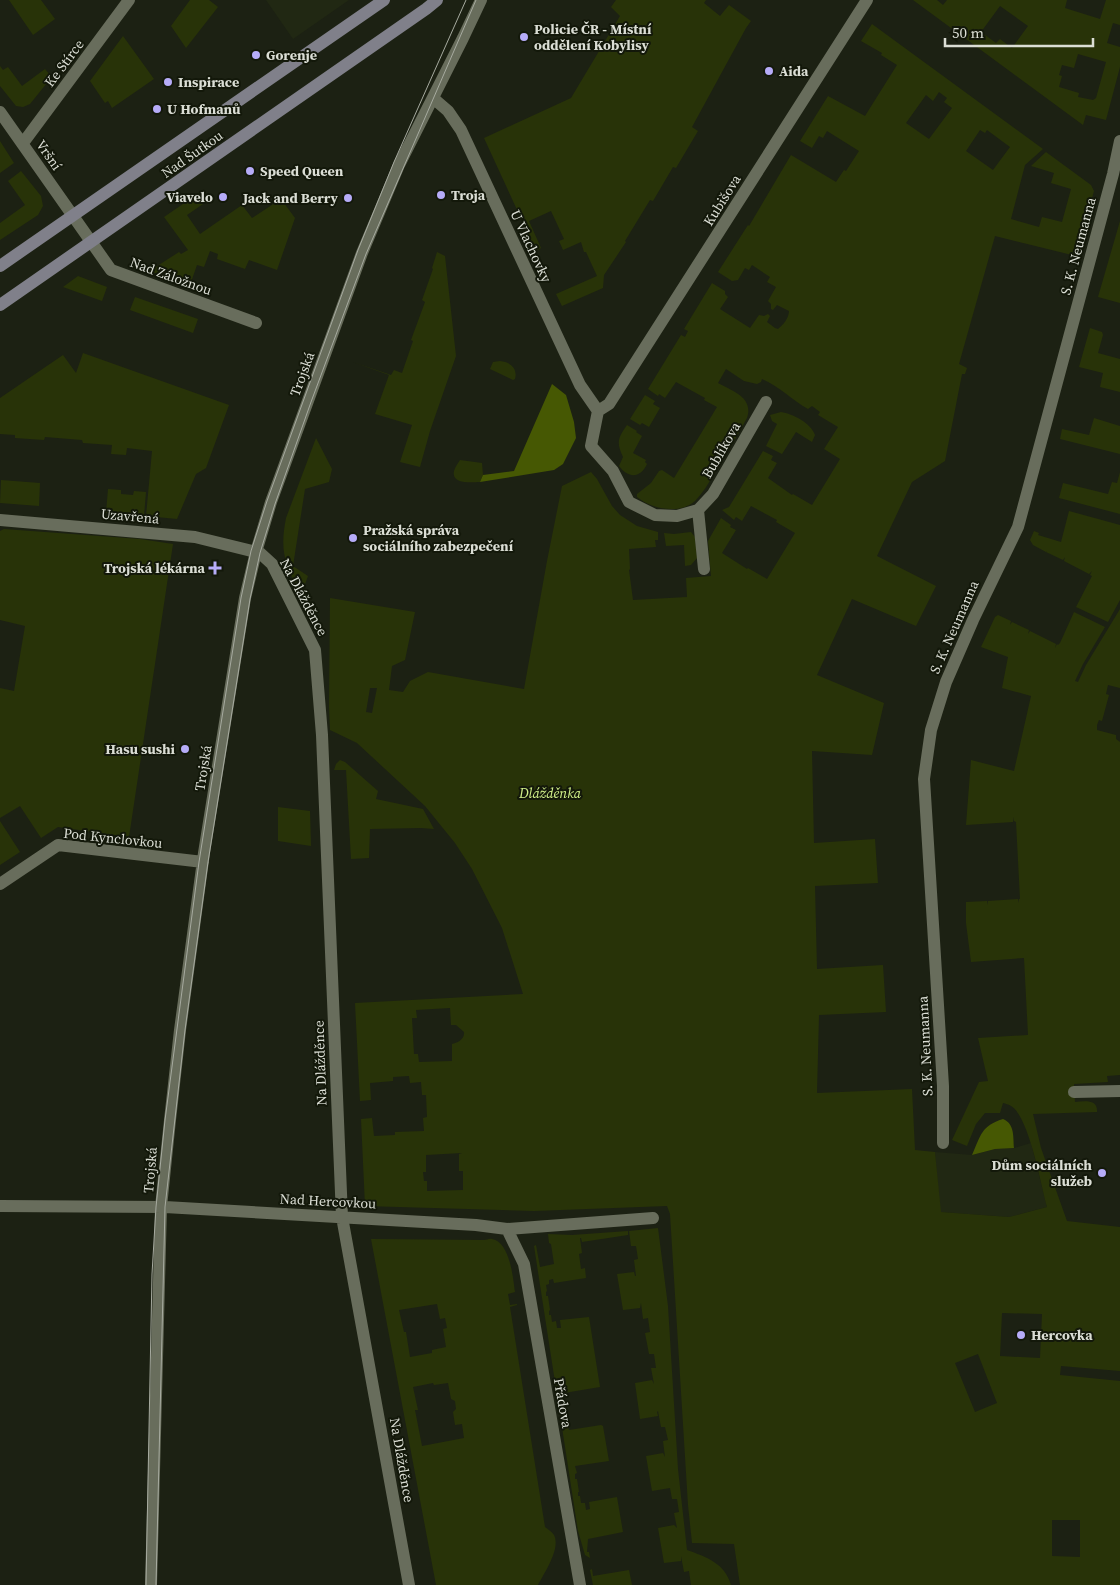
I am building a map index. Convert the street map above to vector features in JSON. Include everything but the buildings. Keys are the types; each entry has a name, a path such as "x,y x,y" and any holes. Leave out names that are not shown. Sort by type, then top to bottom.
{"main road":[{"name":"Nad Šutkou","path":"0,266 384,0"},
{"name":"Nad Šutkou","path":"0,305 437,0"}],"street":[{"name":"Ke Stírce","path":"23,143 129,0"},
{"name":"Trojská","path":"151,1585 161,1207 180,1030 203,862 245,598 256,552 286,460 362,253 399,164 464,38 481,0"},
{"name":"Kubišova","path":"598,411 609,404 867,0"},
{"name":"U Vlachovky","path":"433,98 448,111 461,130 580,385 598,411"},
{"name":"Vršní","path":"0,112 73,215"},
{"name":"S. K. Neumanna","path":"943,1143 943,1086 924,778 930,730 946,682 973,620 1018,527 1108,194 1120,141"},
{"name":"Nad Záložnou","path":"73,215 111,270 256,323"},
{"name":"Bublíkova","path":"698,510 713,494 766,402"},
{"path":"598,411 591,446 613,471 629,502 655,514 677,516 698,510 704,569"},
{"name":"Uzavřená","path":"0,520 195,537 256,552"},
{"name":"Na Dlážděnce","path":"256,552 272,564 315,650 322,735 342,1217 409,1585"},
{"name":"Pod Kynclovkou","path":"0,884 58,845 203,862"},
{"path":"1074,1092 1120,1091"},
{"name":"Nad Hercovkou","path":"0,1206 161,1207 476,1225 507,1229 653,1218"},
{"name":"Přádova","path":"507,1229 524,1264 580,1585"}],"shaded area":[{"path":"266,0 349,0 293,39"},
{"path":"1031,1143 1047,1207 1009,1217 940,1212 935,1152 972,1155 995,1149 1014,1148"}],"green space":[{"path":"9,0 41,0 55,19 33,35"},
{"path":"190,0 209,0 218,7 186,48 171,26"},
{"path":"616,0 706,0 704,3 720,16 729,5 751,21 692,127 698,131 676,168 673,167 653,201 650,200 626,242 604,275 603,288 562,306 556,294 597,276 586,252 584,252 581,242 563,250 559,241 564,239 551,211 529,221 541,248 536,251 484,138 571,98 620,16 611,7"},
{"path":"913,0 937,0 943,5 947,0 1067,0 1065,8 1100,19 1106,0 1120,0 1120,25 1113,23 1107,43 1120,47 1120,67 1106,120 1086,115 1083,125","holes":["1000,6 1028,26 1012,48 1000,39 996,43 981,32","1078,54 1106,62 1096,98 1093,100 1078,97 1079,93 1059,87 1062,76 1059,75 1062,65 1074,68"]},
{"name":"Dlážděnka","path":"872,24 1043,149 1025,165 1011,219 1039,227 1042,217 1062,222 1071,189 1051,183 1054,173 1031,166 1046,152 1091,185 1094,191 1076,256 995,236 959,364 967,368 965,374 962,374 945,461 912,482 877,556 936,586 916,626 852,599 817,675 884,703 872,755 812,751 814,843 875,839 878,883 815,886 817,969 883,965 886,1012 819,1015 817,1093 912,1089 915,1150 935,1152 941,1212 1009,1217 1047,1207 1029,1137 1017,1112 1011,1106 1003,1103 1000,1113 985,1113 976,1124 967,1146 952,1140 979,1082 988,1081 978,1038 1028,1035 1024,958 971,962 966,923 966,902 987,901 988,905 988,901 1018,899 1019,903 1020,899 1016,822 1014,817 1013,822 966,825 971,760 1014,771 1031,696 1002,688 1008,657 981,647 995,617 998,615 1011,621 1010,625 1012,622 1029,630 1028,634 1030,631 1056,644 1055,648 1060,643 1074,612 1105,627 1083,664 1075,681 1078,682 1086,665 1120,609 1120,688 1108,685 1106,694 1109,695 1102,721 1099,720 1097,730 1116,735 1116,739 1120,742 1120,1075 1107,1076 1108,1082 1074,1084 1075,1102 1087,1101 1093,1103 1097,1108 1097,1112 1033,1114 1041,1148 1067,1221 1120,1227 1120,1371 1061,1366 1060,1375 1120,1381 1120,1585 740,1585 734,1544 692,1543 670,1214 667,1206 534,1211 365,1206 361,1119 372,1118 374,1136 395,1135 395,1132 424,1131 423,1118 427,1117 426,1095 422,1095 421,1082 410,1083 409,1076 393,1077 393,1081 370,1083 371,1100 360,1101 355,1003 523,994 502,928 472,869 455,843 425,806 357,743 330,730 330,598 415,612 405,660 392,666 389,690 403,692 410,681 428,672 524,689 562,486 591,472 612,506 620,515 637,526 658,532 658,540 655,540 656,547 629,549 629,570 633,600 687,597 686,578 711,576 708,541 721,518 736,530 722,553 767,579 795,533 776,522 777,520 751,506 742,521 736,517 734,520 722,510 729,507 763,451 773,456 771,460 777,463 768,478 792,495 812,505 840,459 824,449 838,427 818,415 820,412 812,406 808,409 768,382 762,379 757,384 744,381 726,369 718,383 745,400 748,411 747,418 708,484 695,501 681,508 666,509 650,505 637,497 637,494 651,483 659,471 662,470 674,478 717,407 676,382 665,398 659,394 658,396 648,389 681,335 685,337 688,331 684,329 712,283 725,291 728,297 720,309 750,328 759,315 764,316 768,314 770,316 767,322 778,329 785,321 789,311 777,305 773,310 768,301 776,287 767,282 770,277 752,265 749,270 745,268 738,280 732,281 718,272 749,226 791,155 836,182 859,151 827,131 823,138 819,136 812,148 800,141 828,96 865,116 897,65 881,55 882,53 861,41","holes":["939,92 947,98 944,102 952,108 929,139 906,123 926,95 933,101","980,130 985,133 987,130 1010,147 993,170 966,151","370,688 377,688 372,713 366,712","450,1008 451,1025 456,1025 464,1032 462,1039 452,1044 452,1061 419,1062 418,1054 414,1054 412,1018 417,1018 416,1010","462,1153 459,1154 459,1171 463,1171 463,1190 427,1191 427,1181 424,1181 423,1172 426,1172 426,1155","1002,1313 1042,1314 1040,1358 1000,1356","978,1354 997,1403 975,1412 955,1363","1052,1520 1080,1520 1080,1557 1052,1556"]},
{"path":"123,36 154,79 112,108 108,101 105,103 90,81"},
{"path":"0,66 3,70 8,67 22,86 45,69 51,78 30,104 23,107 16,106 0,86"},
{"path":"0,141 14,163 0,173"},
{"path":"21,171 41,196 43,206 38,215 0,240 0,223 25,205 8,181"},
{"path":"199,193 206,202 187,215 200,234 242,205 252,218 281,199 295,218 277,270 249,260 245,269 217,259 218,254 210,251 204,267 197,265 190,285 152,272 151,270 179,252 181,254 188,250 164,217"},
{"path":"1120,221 1120,303 1098,297"},
{"path":"437,252 445,256 456,356 430,431 420,467 400,462 412,425 375,414 389,375 353,362 391,375 394,370 402,373 413,341 411,340 425,302 422,300"},
{"path":"78,276 107,287 102,301 63,287"},
{"path":"135,297 198,319 193,333 130,310"},
{"path":"1090,328 1102,332 1103,335 1098,353 1120,359 1120,392 1100,387 1103,373 1079,367"},
{"path":"83,353 229,405 206,468 196,474 177,519 146,516 152,451 127,448 126,455 111,454 112,445 45,437 44,440 15,438 15,435 0,434 0,398 63,355 76,373"},
{"path":"500,361 512,366 516,375 515,379 513,380 490,369 493,362"},
{"path":"552,384 566,395 574,422 576,438 563,464 554,470 480,482 483,475 514,471"},
{"path":"645,395 655,401 653,404 660,408 649,427 642,423 640,425 630,419"},
{"path":"781,412 806,423 815,435 812,442 796,432 782,454 766,446 777,424 772,421 770,415"},
{"path":"1094,418 1120,426 1120,454 1060,439 1062,429 1089,435"},
{"path":"627,425 642,436 633,453 646,460 647,464 641,472 634,475 626,473 619,466 623,457 619,448 619,440"},
{"path":"316,438 332,469 329,482 305,489 293,566 308,576 304,587 298,589 284,555 284,529 286,518"},
{"path":"460,460 482,463 483,475 480,482 463,482 456,479 454,471"},
{"path":"1120,472 1120,514 1059,498 1063,483 1108,494 1112,482 1117,483"},
{"path":"1,480 40,483 39,506 0,503"},
{"path":"108,489 121,490 121,494 133,495 134,491 146,492 144,516 106,513"},
{"path":"1069,511 1120,525 1120,600 1108,622 1076,607 1092,576 1090,575 1092,571 1089,574 1064,561 1065,557 1063,560 1033,545 1030,540 1034,531 1039,533 1038,535 1061,542"},
{"path":"4,529 140,539 173,544 129,837 58,827 41,838 20,806 0,818 0,688 14,691 25,626 0,620 0,531"},
{"path":"691,532 695,537 697,558 691,565 685,566 684,545 666,546 664,533"},
{"path":"340,760 345,762 378,791 376,799 423,809 434,829 370,829 369,858 351,859 346,770 334,770"},
{"path":"278,807 310,811 311,846 278,841"},
{"path":"0,821 20,852 0,865"},
{"path":"1003,1119 1010,1124 1014,1148 995,1149 972,1155 986,1128"},
{"path":"658,1228 668,1306 678,1469 687,1550 714,1562 724,1571 731,1585 691,1585 689,1571 684,1572 681,1556 681,1561 664,1563 658,1528 674,1525 677,1528 674,1513 679,1512 677,1499 672,1499 670,1488 652,1491 646,1456 663,1453 665,1457 663,1441 668,1440 665,1427 661,1427 658,1411 658,1416 640,1419 635,1383 652,1380 654,1384 651,1368 656,1368 654,1354 649,1354 645,1333 650,1332 648,1318 643,1319 641,1303 640,1308 623,1310 617,1274 634,1272 636,1276 634,1260 638,1259 636,1246 631,1246 629,1231"},
{"path":"628,1231 628,1235 582,1242 580,1238 582,1253 579,1254 581,1269 585,1268 586,1278 554,1283 553,1279 549,1280 549,1284 546,1285 549,1315 551,1315 552,1322 556,1321 557,1328 561,1328 560,1320 589,1317 600,1387 564,1393 564,1405 566,1405 568,1419 566,1419 569,1430 603,1426 609,1461 575,1466 577,1473 575,1474 575,1479 577,1479 578,1496 580,1496 581,1503 585,1503 586,1510 590,1509 589,1502 617,1497 623,1532 588,1539 587,1552 589,1552 590,1558 585,1555 578,1531 534,1246 536,1245 540,1267 554,1264 548,1234 572,1235"},
{"path":"371,1239 491,1239 503,1247 507,1253 512,1270 515,1292 508,1294 510,1305 517,1304 510,1307 545,1527 554,1535 556,1541 554,1554 538,1585 436,1585","holes":["437,1304 440,1319 445,1318 447,1328 443,1329 446,1347 432,1350 432,1353 410,1357 406,1332 404,1332 399,1310","433,1383 434,1385 448,1383 451,1399 455,1401 456,1409 453,1412 455,1425 462,1424 464,1438 422,1446 413,1387"]},
{"path":"592,1569 593,1576 629,1570 632,1585 593,1585 590,1570"}],"tram line":[{"path":"146,1585 152,1274 156,1207 165,1120 199,862 241,598 251,551 267,501 358,250 394,162 466,0"},
{"path":"156,1585 165,1207 185,1030 208,862 250,599 260,553 275,504 366,254 476,0"}],"place":[{"name":"Policie ČR - Místní oddělení Kobylisy","path":"524,37"},
{"name":"Gorenje","path":"256,55"},
{"name":"Aida","path":"769,71"},
{"name":"Inspirace","path":"168,82"},
{"name":"U Hofmanů","path":"157,109"},
{"name":"Speed Queen","path":"250,171"},
{"name":"Troja","path":"441,195"},
{"name":"Viavelo","path":"223,197"},
{"name":"Jack and Berry","path":"348,198"},
{"name":"Pražská správa sociálního zabezpečení","path":"353,538"},
{"name":"Trojská lékárna","path":"215,568"},
{"name":"Hasu sushi","path":"185,749"},
{"name":"Dům sociálních služeb","path":"1102,1173"},
{"name":"Hercovka","path":"1021,1335"}]}
